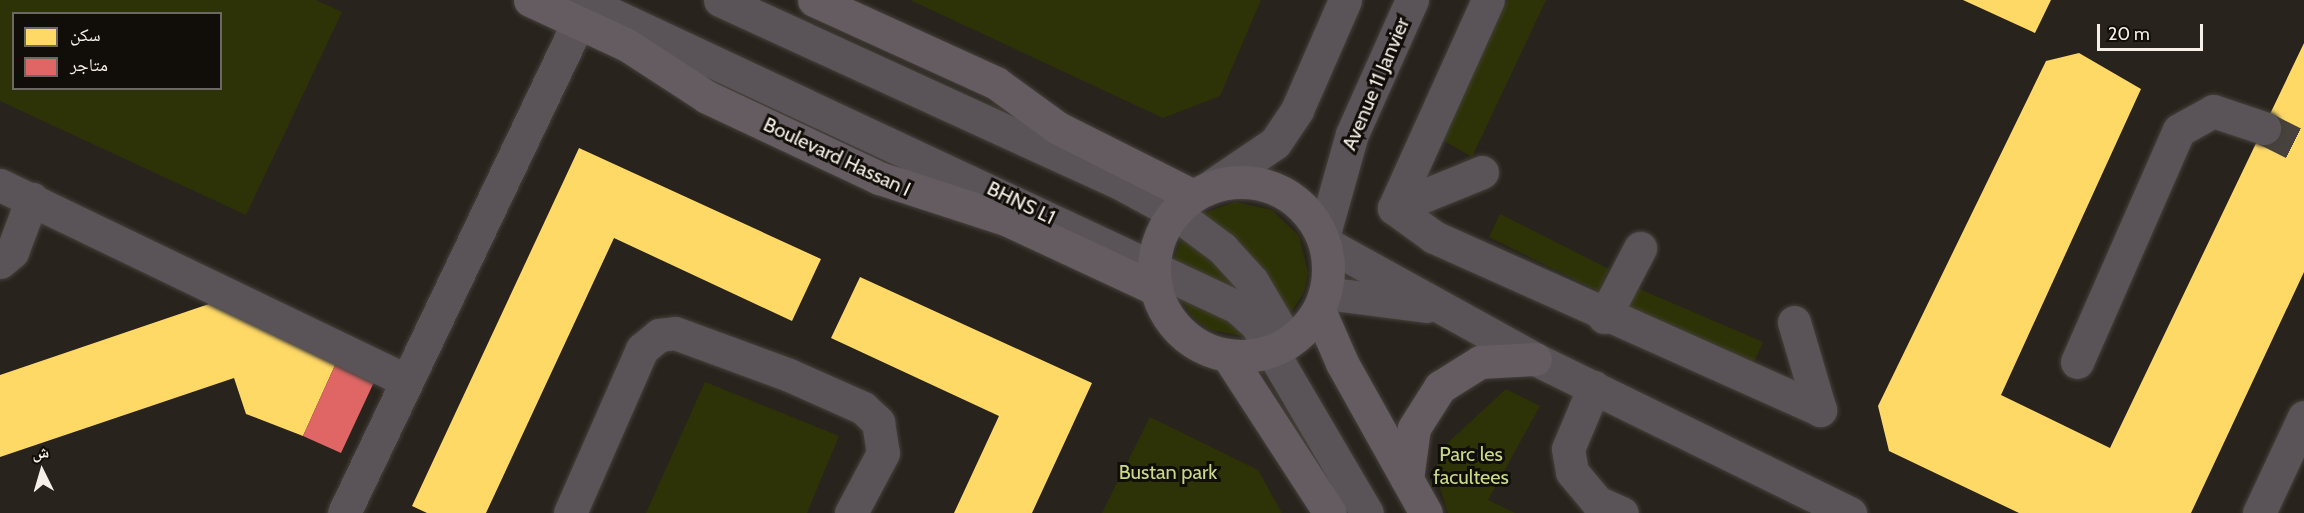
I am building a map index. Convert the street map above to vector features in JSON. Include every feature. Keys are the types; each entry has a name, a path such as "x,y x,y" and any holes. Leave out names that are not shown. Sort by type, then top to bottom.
{"main road":[{"name":"Boulevard Hassan I","path":"530,0 579,11 707,97 879,178 1008,220 1155,276"},
{"path":"814,0 996,83 1058,128 1192,200"},
{"path":"1330,513 1228,356 1178,330 1155,276 1160,237 1192,200 1252,183 1275,189 1303,209 1324,240 1322,302 1407,479 1426,513"},
{"path":"1228,356 1280,347 1322,302"},
{"path":"1407,479 1414,428 1440,387 1480,362 1535,359"}],"street":[{"path":"720,0 1118,182 1192,200 1222,248 1252,281 1280,347 1367,513"},
{"path":"1192,200 1275,143 1297,110 1345,0"},
{"name":"Avenue 11 Janvier","path":"1324,240 1352,134 1412,0"},
{"path":"1394,208 1488,0"},
{"path":"344,513 579,11"},
{"path":"2078,362 2179,130 2194,117 2213,111 2264,128"},
{"path":"1394,208 1482,172"},
{"path":"0,185 406,380"},
{"path":"0,262 12,252 32,199"},
{"path":"1394,208 1434,237 1604,317 1820,410 1794,322"},
{"path":"1324,240 1434,306 1594,387 1799,502 1850,513"},
{"path":"1604,317 1640,248"},
{"path":"1155,276 1237,307 1280,347 1385,513"},
{"path":"1322,302 1434,306"},
{"path":"570,513 642,349 659,335 675,333 863,408 878,422 883,453 851,513"},
{"path":"1594,387 1568,449 1572,472 1597,502 1622,513"},
{"path":"2259,513 2304,417"}],"green space":[{"path":"0,0 316,0 342,12 246,215 0,101"},
{"path":"910,0 1261,0 1220,96 1163,118"},
{"path":"1508,0 1546,0 1472,157 1441,139"},
{"path":"1235,202 1272,210 1299,236 1308,273 1304,292 1288,317 1199,215"},
{"path":"1500,214 1609,269 1598,291 1489,237"},
{"path":"1185,229 1232,271 1244,299 1173,263"},
{"path":"1637,288 1763,342 1754,362 1628,308"},
{"path":"1176,291 1219,307 1245,337 1208,329 1193,317"},
{"path":"705,382 839,436 807,513 646,513"},
{"name":"Parc les facultees","path":"1506,389 1540,406 1488,500 1515,513 1448,513 1435,472 1441,449"},
{"name":"Bustan park","path":"1150,417 1258,470 1282,513 1102,513"}],"building: سكن":[{"path":"1963,0 2051,0 2035,33"},
{"path":"2304,43 2304,272 2191,513 2019,513 1889,451 1878,406 2046,61 2079,53 2141,89 2001,395 2110,448"},
{"path":"579,148 821,259 792,321 614,238 486,513 427,513 412,506"},
{"path":"860,277 1092,383 1032,513 954,513 999,416 831,338"},
{"path":"209,304 336,363 303,436 246,414 234,378 0,457 0,375"}],"building: متاجر":[{"path":"336,363 375,380 341,453 303,436"}],"tunnel":[{"path":"2264,128 2304,148"}]}
